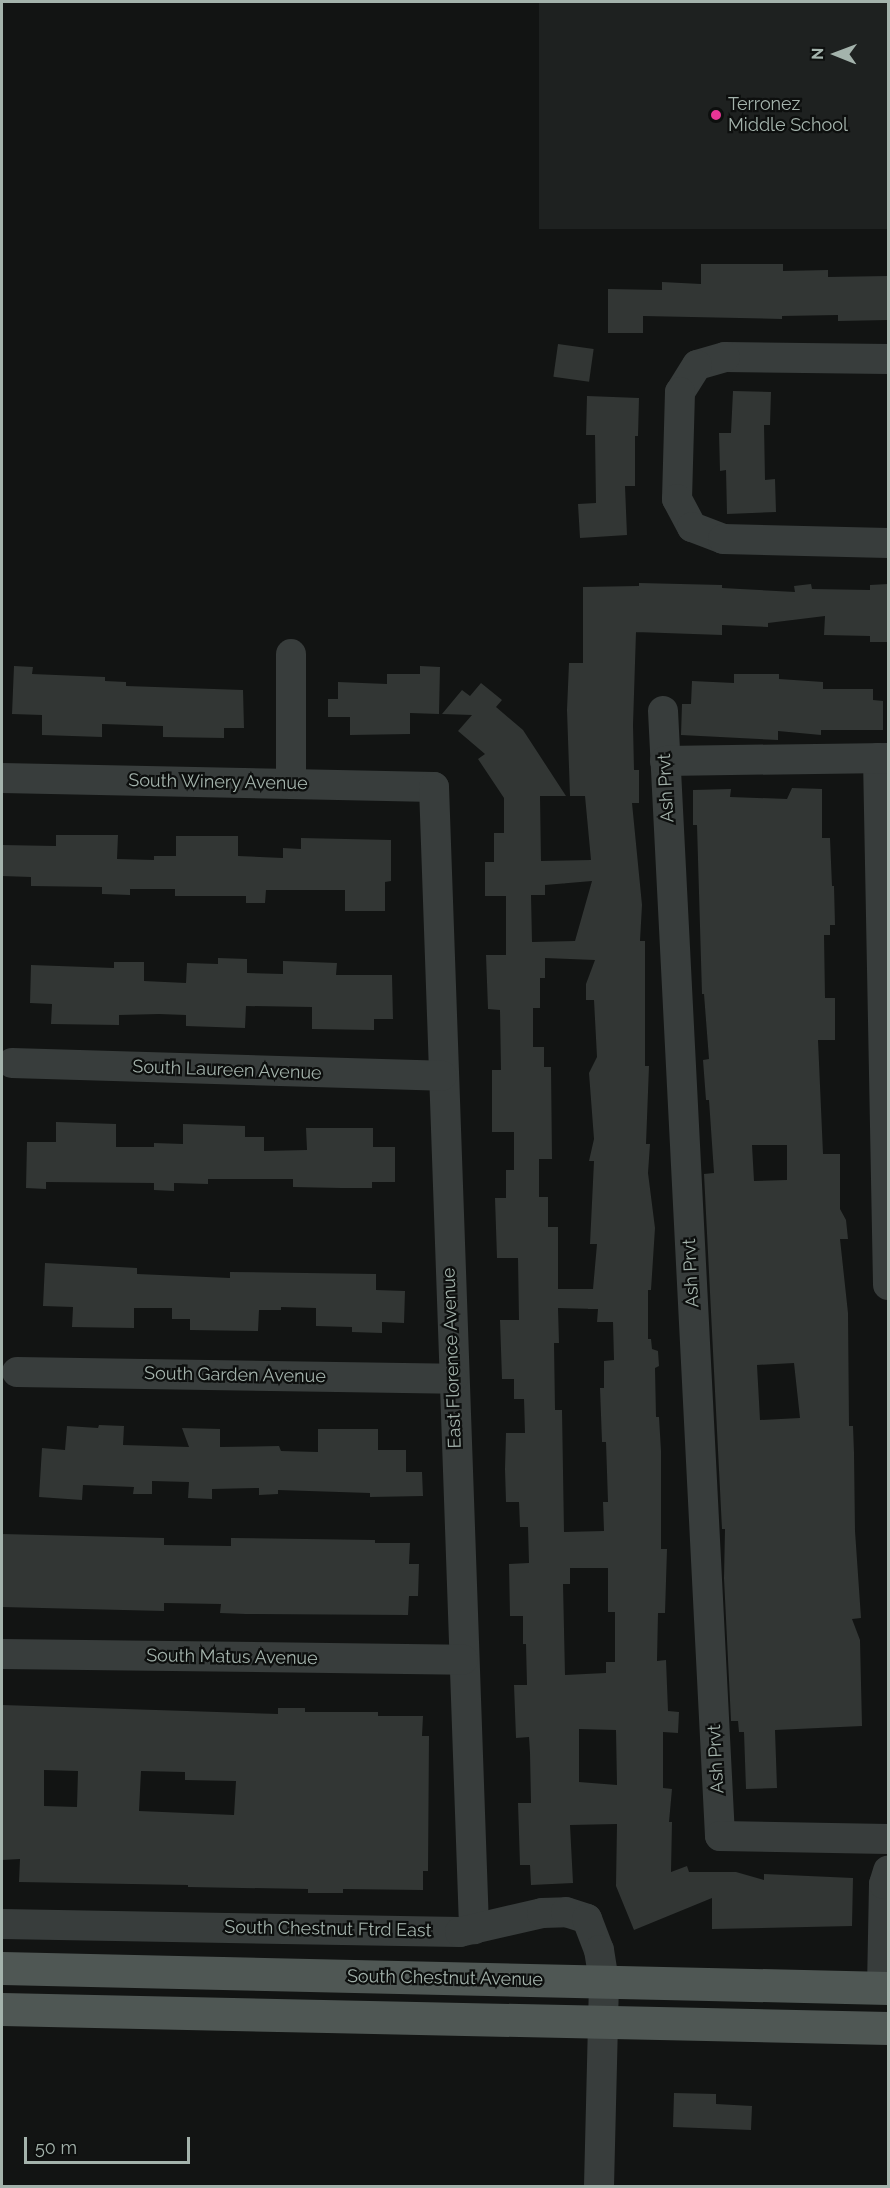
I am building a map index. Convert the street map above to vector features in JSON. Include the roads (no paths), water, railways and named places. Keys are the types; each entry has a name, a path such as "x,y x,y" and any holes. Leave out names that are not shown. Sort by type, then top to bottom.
{"main road":[{"name":"South Chestnut Avenue","path":"2,1968 885,1988"},
{"path":"2,2009 888,2028"}],"street":[{"path":"888,359 725,357 697,365 680,392 677,499 692,527 723,539 888,543"},
{"path":"291,654 291,783"},
{"name":"Ash Prvt","path":"663,711 720,1836 888,1839"},
{"path":"665,761 883,758 888,1285"},
{"name":"South Winery Avenue","path":"2,778 434,787"},
{"name":"East Florence Avenue","path":"434,787 442,1076 474,1929"},
{"name":"South Laureen Avenue","path":"12,1064 442,1076"},
{"name":"South Garden Avenue","path":"17,1372 453,1379"},
{"name":"South Matus Avenue","path":"2,1654 463,1660"},
{"path":"885,1988 884,1884 888,1871"},
{"name":"South Chestnut Ftrd East","path":"2,1924 460,1932 542,1913 566,1912 587,1919 599,1950 604,1982"},
{"path":"599,2187 604,1982"}],"place":[{"name":"Terronez Middle School","path":"716,115"}]}
